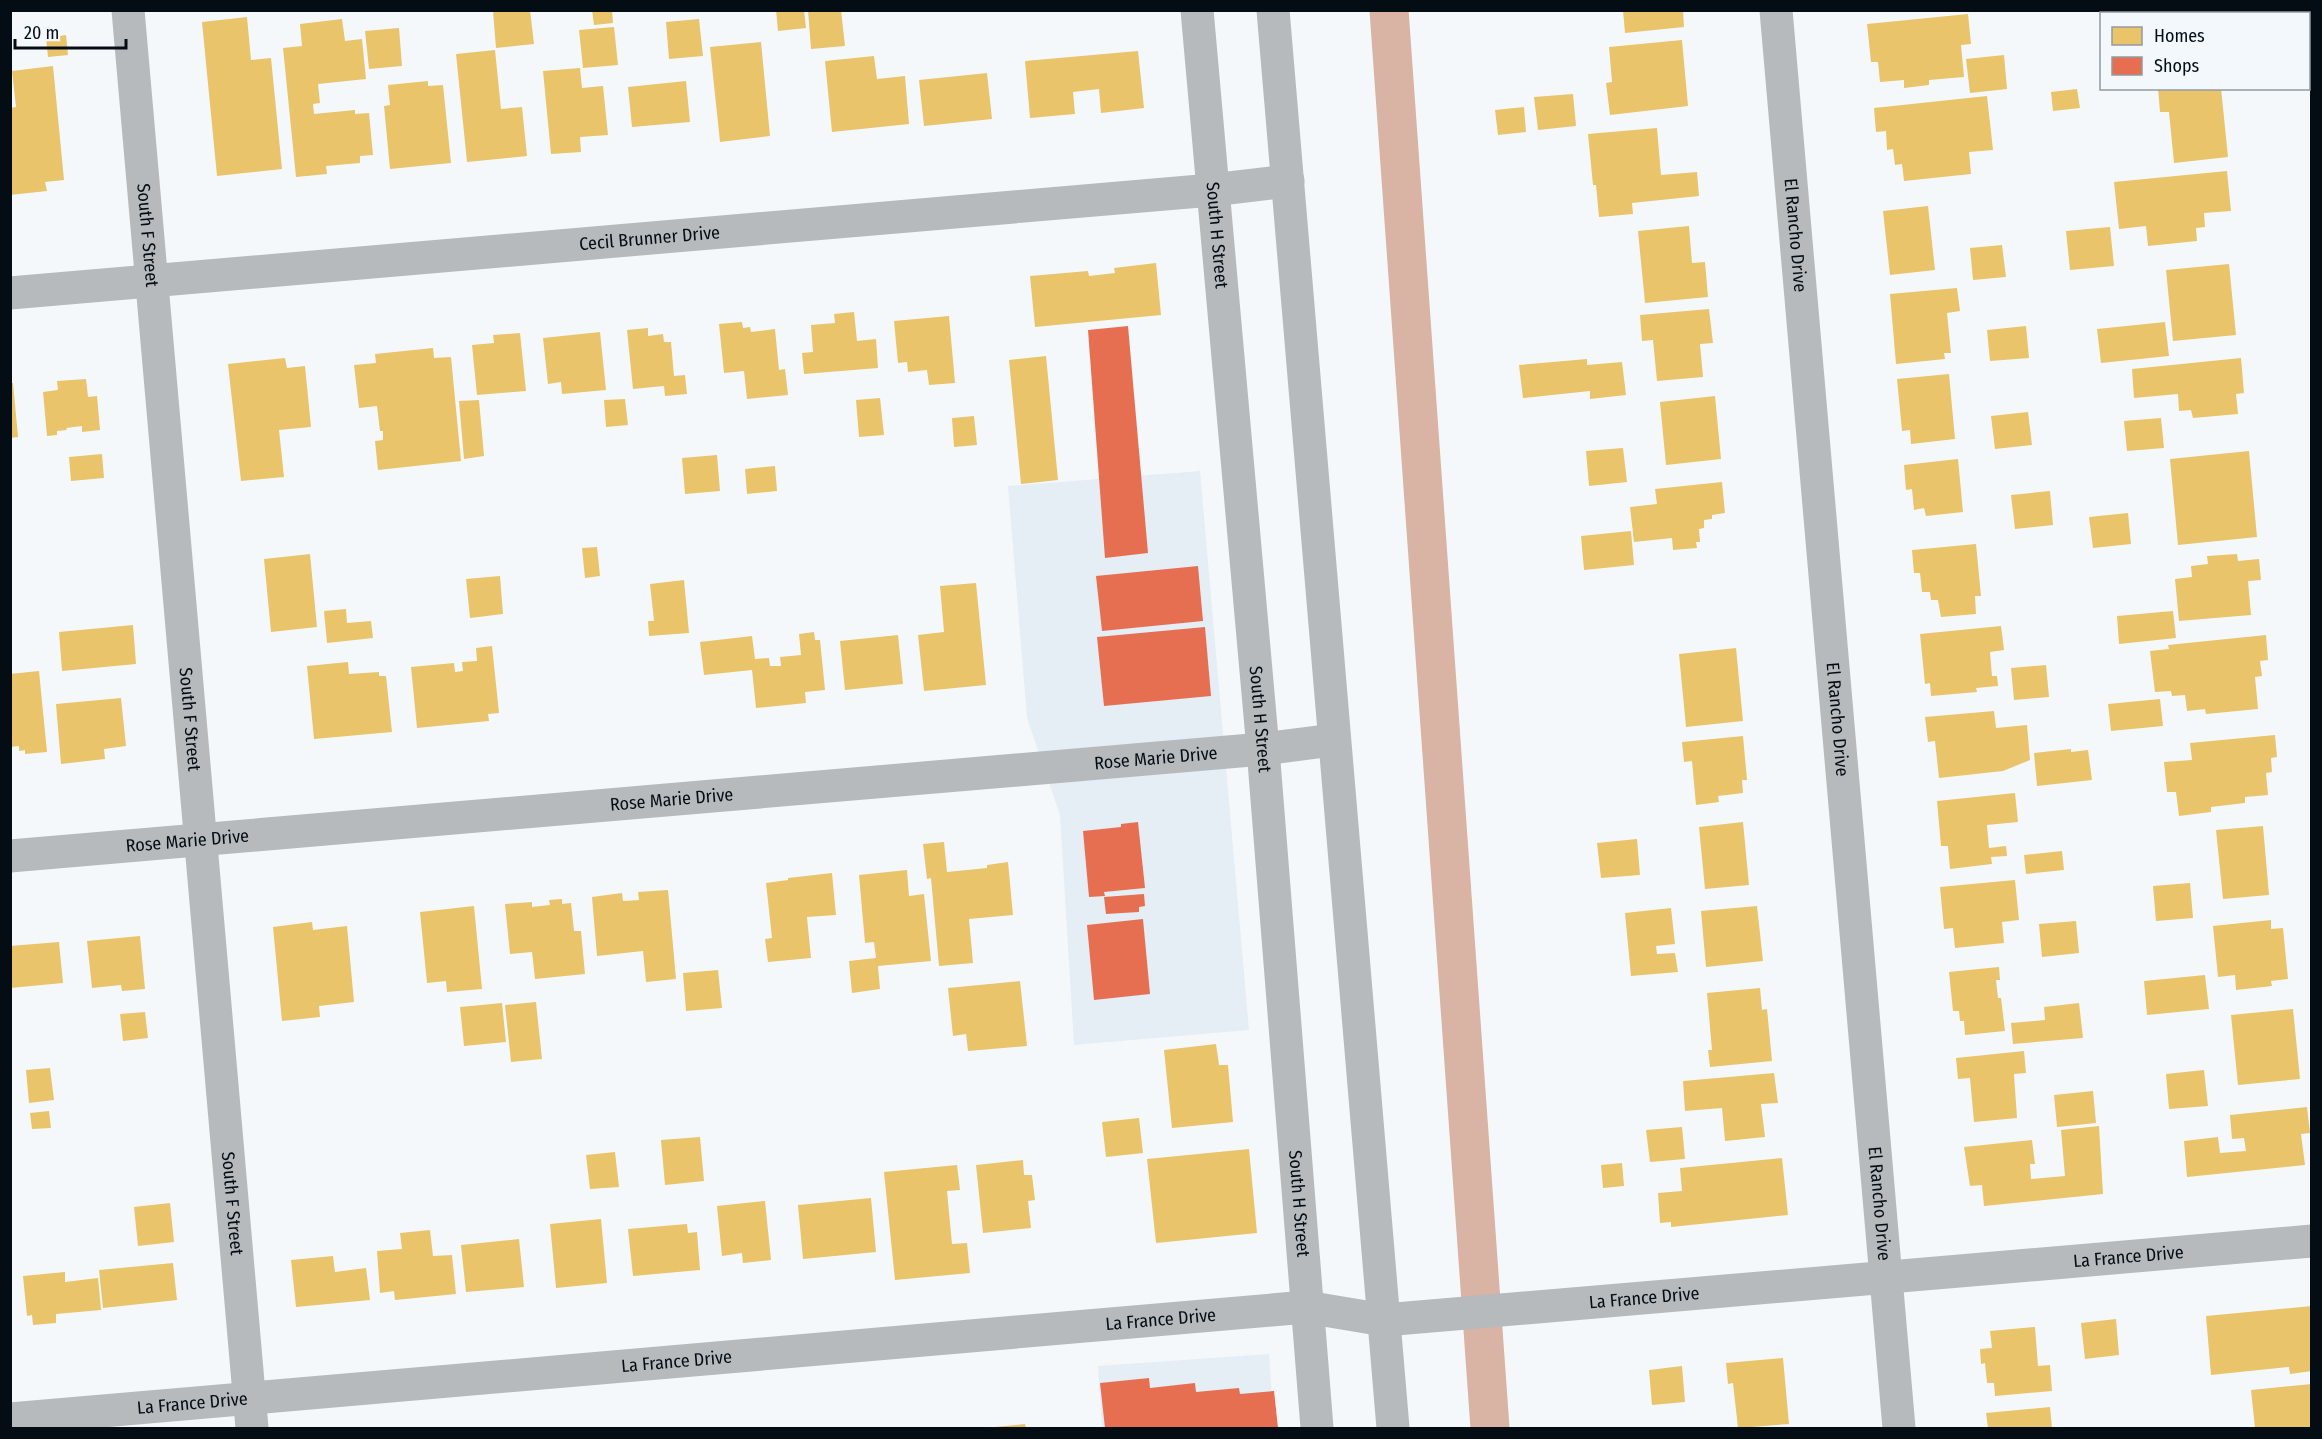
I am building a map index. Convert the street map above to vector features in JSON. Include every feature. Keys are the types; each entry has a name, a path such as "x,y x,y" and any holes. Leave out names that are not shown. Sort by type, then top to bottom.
{"street":[{"name":"South F Street","path":"128,10 250,1413"},
{"name":"South H Street","path":"1197,10 1263,749 1317,1428"},
{"path":"1273,10 1393,1428"},
{"name":"El Rancho Drive","path":"1776,10 1899,1428"},
{"name":"Cecil Brunner Drive","path":"10,293 1212,190 1288,181"},
{"name":"Rose Marie Drive","path":"10,856 1263,749 1333,740"},
{"name":"La France Drive","path":"10,1419 250,1413 1306,1307 1384,1320 1449,1316 2312,1241"}],"shaded area":[{"path":"1200,471 1249,1030 1074,1045 1060,815 1027,718 1008,486"},
{"path":"1269,1354 1274,1428 1102,1428 1098,1366"}],"building: Homes":[{"path":"530,10 534,44 496,48 493,11"},
{"path":"592,10 612,10 613,23 594,25"},
{"path":"776,10 804,10 806,28 778,31"},
{"path":"808,10 841,10 845,46 811,49"},
{"path":"1623,10 1683,10 1684,27 1625,33"},
{"path":"2166,10 2222,10 2222,12 2166,12"},
{"path":"1968,14 1971,44 1961,45 1964,77 1929,80 1929,85 1904,88 1904,80 1880,82 1878,62 1871,62 1867,24"},
{"path":"247,17 251,60 271,58 282,169 217,176 202,22"},
{"path":"342,19 345,41 362,39 366,79 318,84 320,103 313,104 314,114 355,110 355,114 369,113 373,155 360,156 360,163 326,166 327,174 296,177 283,48 302,46 300,24"},
{"path":"699,19 703,56 669,59 666,22"},
{"path":"614,27 618,65 583,68 579,30"},
{"path":"399,28 402,66 369,69 365,31"},
{"path":"66,35 68,55 48,57 46,38"},
{"path":"1682,40 1688,106 1610,115 1606,83 1612,82 1609,47"},
{"path":"761,42 770,136 720,142 710,47"},
{"path":"495,50 501,109 522,107 527,156 467,162 456,54"},
{"path":"1138,51 1144,108 1101,113 1099,89 1073,92 1075,114 1030,118 1025,61"},
{"path":"2004,55 2007,89 1970,93 1966,59"},
{"path":"874,56 877,79 905,76 909,124 832,132 825,61"},
{"path":"53,66 64,180 45,182 47,191 10,195 10,108 16,107 12,71"},
{"path":"580,68 582,88 603,86 608,135 580,137 581,152 551,154 543,71"},
{"path":"987,73 992,119 924,126 919,80"},
{"path":"428,81 428,86 443,85 451,163 390,169 384,106 390,105 388,85"},
{"path":"686,81 690,122 632,127 628,87"},
{"path":"2077,89 2080,108 2053,111 2051,92"},
{"path":"2158,90 2221,90 2228,157 2174,163 2169,112 2160,112"},
{"path":"1573,94 1576,126 1538,130 1534,97"},
{"path":"1987,96 1993,150 1969,152 1971,174 1904,181 1902,164 1895,165 1893,149 1887,150 1886,131 1876,132 1874,108"},
{"path":"1524,107 1526,132 1498,135 1495,110"},
{"path":"1657,128 1661,175 1697,172 1699,196 1632,203 1633,214 1599,217 1588,134"},
{"path":"2227,171 2231,211 2204,213 2205,227 2196,228 2197,241 2148,246 2146,226 2119,229 2114,182"},
{"path":"1928,206 1935,270 1890,275 1883,211"},
{"path":"1689,226 1692,263 1705,262 1708,297 1645,303 1638,231"},
{"path":"2110,227 2114,266 2070,270 2066,231"},
{"path":"2002,245 2006,277 1973,280 1970,248"},
{"path":"1156,263 1161,315 1035,327 1030,276 1088,271 1089,276 1115,273 1114,268"},
{"path":"2229,264 2236,335 2173,341 2166,270"},
{"path":"1957,288 1960,311 1947,313 1951,353 1944,353 1945,359 1896,364 1890,294"},
{"path":"1709,309 1713,343 1700,344 1703,377 1657,381 1653,340 1642,341 1640,315"},
{"path":"854,312 857,341 876,339 878,368 804,374 802,353 813,352 811,325 835,323 834,314"},
{"path":"949,316 955,383 929,385 927,370 908,372 907,362 898,363 894,321"},
{"path":"742,322 743,328 750,327 751,332 775,329 779,370 785,369 788,395 747,399 744,371 724,373 719,324"},
{"path":"2165,322 2169,356 2101,363 2097,329"},
{"path":"2026,326 2029,358 1990,361 1987,330"},
{"path":"648,328 648,336 663,334 664,342 671,342 674,376 685,375 687,394 665,396 664,386 633,389 627,330"},
{"path":"600,332 606,390 562,394 561,382 548,384 543,338"},
{"path":"520,333 526,391 477,395 472,345 494,343 493,335"},
{"path":"433,348 434,358 451,357 461,461 378,470 375,441 383,440 383,431 380,431 377,406 359,408 354,365 376,363 375,354"},
{"path":"1046,356 1058,480 1021,484 1009,360"},
{"path":"285,358 287,368 305,366 311,427 279,430 284,477 241,481 228,364"},
{"path":"2241,358 2244,393 2236,394 2238,414 2193,418 2191,410 2179,411 2178,394 2134,398 2132,369"},
{"path":"1587,359 1587,365 1622,362 1626,395 1590,399 1590,391 1523,398 1519,365"},
{"path":"1949,374 1955,439 1911,444 1910,430 1902,431 1897,379"},
{"path":"86,379 88,397 97,396 100,430 82,432 82,426 66,428 67,430 57,431 57,435 47,436 43,392 58,390 57,381"},
{"path":"10,383 13,383 18,437 10,438"},
{"path":"1715,396 1721,459 1666,465 1660,402"},
{"path":"880,398 884,435 859,437 856,400"},
{"path":"625,399 628,425 606,427 604,400"},
{"path":"479,400 484,456 464,459 459,401"},
{"path":"2028,412 2032,445 1995,449 1991,416"},
{"path":"974,416 977,445 954,447 952,418"},
{"path":"2161,418 2164,448 2127,451 2124,421"},
{"path":"1623,448 1627,482 1589,486 1586,451"},
{"path":"2249,451 2257,537 2178,545 2170,459"},
{"path":"102,454 104,478 71,481 69,457"},
{"path":"717,455 720,491 685,494 682,458"},
{"path":"1958,459 1963,512 1926,516 1924,508 1914,510 1912,489 1906,490 1904,465"},
{"path":"775,466 777,491 747,494 745,469"},
{"path":"1722,482 1725,513 1712,515 1712,519 1704,520 1704,528 1699,529 1700,542 1696,542 1697,548 1673,550 1672,538 1634,542 1630,507 1657,504 1655,489"},
{"path":"2050,491 2053,525 2015,529 2011,495"},
{"path":"2128,513 2131,544 2093,548 2089,517"},
{"path":"1631,531 1634,565 1584,570 1581,536"},
{"path":"1976,544 1981,596 1975,596 1976,614 1941,617 1938,600 1931,600 1930,592 1922,592 1920,573 1914,573 1912,550"},
{"path":"597,547 600,576 585,578 582,548"},
{"path":"310,554 317,627 271,632 264,559"},
{"path":"2237,554 2238,561 2259,559 2261,580 2248,581 2251,615 2179,621 2175,579 2192,577 2191,566 2208,564 2207,556"},
{"path":"500,576 503,614 470,618 466,579"},
{"path":"684,580 689,633 649,636 648,621 654,621 650,584"},
{"path":"976,583 986,685 924,691 918,635 944,632 940,586"},
{"path":"346,609 347,623 371,621 373,638 327,643 324,611"},
{"path":"2173,611 2176,638 2119,644 2117,616"},
{"path":"133,625 136,664 62,671 59,632"},
{"path":"2001,626 2004,650 1990,652 1992,676 1997,676 1998,686 1976,688 1977,692 1931,696 1930,683 1925,684 1920,634"},
{"path":"814,632 815,640 820,640 825,690 805,692 806,703 756,708 752,670 704,675 700,642 752,636 755,659 769,658 770,666 781,666 780,657 801,655 799,634"},
{"path":"898,635 903,684 845,690 840,641"},
{"path":"2266,635 2268,660 2260,661 2262,676 2255,677 2258,709 2206,714 2205,709 2187,711 2185,695 2172,696 2171,691 2155,692 2150,651 2169,649 2168,645"},
{"path":"492,646 499,713 488,714 489,721 417,728 411,667 454,663 455,672 463,671 462,662 477,661 476,648"},
{"path":"1736,648 1743,721 1686,727 1679,654"},
{"path":"348,662 349,674 379,672 379,676 386,676 392,732 314,739 307,666"},
{"path":"2046,665 2049,697 2014,700 2011,668"},
{"path":"39,671 47,752 25,754 25,750 19,751 19,746 10,747 10,674"},
{"path":"121,698 126,746 104,749 105,759 61,764 56,704"},
{"path":"2160,699 2163,726 2111,731 2108,704"},
{"path":"1994,711 1996,728 2027,725 2030,760 2003,771 1939,778 1935,741 1928,742 1925,717"},
{"path":"2275,735 2277,757 2271,758 2272,772 2266,773 2268,795 2245,797 2245,803 2211,807 2211,812 2179,816 2176,792 2167,792 2164,762 2192,760 2190,743"},
{"path":"1743,736 1747,780 1742,780 1743,793 1718,796 1719,802 1696,805 1692,761 1684,762 1682,742"},
{"path":"2071,749 2071,752 2088,750 2092,780 2037,786 2034,753"},
{"path":"2015,793 2018,822 1987,825 1989,848 2006,846 2007,856 1991,857 1992,864 1950,869 1948,846 1941,846 1937,801"},
{"path":"1743,822 1749,885 1705,889 1699,827"},
{"path":"2263,826 2269,895 2223,899 2216,830"},
{"path":"1637,839 1640,875 1601,878 1597,843"},
{"path":"944,842 947,872 987,868 987,865 1008,862 1013,915 969,919 973,963 939,966 931,878 927,879 923,844"},
{"path":"2062,851 2064,870 2026,874 2024,855"},
{"path":"907,870 909,896 924,894 931,961 878,966 880,989 852,993 849,961 876,958 874,942 865,943 859,875"},
{"path":"832,873 836,915 807,917 811,958 768,962 765,939 772,938 766,883"},
{"path":"2015,880 2019,920 2002,922 2004,943 1955,948 1953,928 1944,929 1940,887"},
{"path":"2190,883 2193,918 2156,921 2153,886"},
{"path":"668,890 676,979 646,982 643,951 597,956 592,897 622,893 623,901 639,900 638,892"},
{"path":"562,899 562,904 571,903 574,931 581,931 585,974 535,979 532,952 510,954 505,904 532,902 532,907 550,905 549,900"},
{"path":"474,906 482,989 447,992 446,981 427,983 420,912"},
{"path":"1757,906 1763,961 1706,967 1701,911"},
{"path":"1671,908 1675,944 1656,946 1657,954 1675,953 1678,972 1631,976 1625,913"},
{"path":"2271,920 2271,929 2283,928 2288,979 2271,981 2272,986 2236,990 2235,975 2218,977 2213,926"},
{"path":"2076,921 2079,953 2042,957 2039,924"},
{"path":"312,922 313,930 347,926 354,1002 319,1006 320,1017 282,1021 273,927"},
{"path":"140,936 145,989 122,991 121,985 92,988 87,941"},
{"path":"59,942 63,983 10,988 10,946"},
{"path":"1999,967 2000,980 1996,980 2005,1031 1965,1035 1964,1021 1960,1021 1959,1011 1953,1011 1949,972"},
{"path":"718,970 722,1008 686,1011 683,973"},
{"path":"2205,975 2209,1009 2147,1015 2144,981"},
{"path":"1020,981 1027,1046 968,1051 966,1034 953,1036 948,988"},
{"path":"1760,988 1762,1010 1767,1009 1772,1061 1710,1067 1708,1050 1712,1050 1707,993"},
{"path":"536,1002 542,1059 511,1062 505,1005"},
{"path":"502,1003 506,1042 464,1046 460,1007"},
{"path":"2079,1003 2083,1038 2013,1044 2011,1023 2045,1020 2044,1007"},
{"path":"2293,1009 2300,1079 2238,1085 2231,1015"},
{"path":"145,1012 148,1038 123,1041 120,1014"},
{"path":"1216,1044 1219,1065 1228,1065 1233,1122 1172,1128 1164,1050"},
{"path":"2024,1051 2026,1073 2014,1074 2017,1118 1974,1122 1970,1078 1958,1079 1956,1058"},
{"path":"50,1068 54,1100 29,1103 26,1070"},
{"path":"2204,1070 2208,1106 2169,1109 2166,1074"},
{"path":"1774,1073 1778,1103 1761,1104 1765,1137 1725,1141 1722,1108 1685,1111 1683,1081"},
{"path":"2093,1091 2096,1123 2057,1127 2054,1095"},
{"path":"2307,1107 2310,1133 2301,1134 2305,1165 2187,1177 2184,1141 2218,1137 2220,1153 2246,1151 2244,1138 2232,1139 2230,1115"},
{"path":"49,1111 51,1128 32,1129 30,1113"},
{"path":"1139,1118 1143,1153 1106,1157 1102,1122"},
{"path":"2099,1126 2103,1194 1984,1206 1982,1185 1970,1186 1964,1147 2032,1140 2035,1164 2030,1164 2031,1179 2065,1176 2061,1130"},
{"path":"1682,1127 1685,1159 1650,1162 1646,1130"},
{"path":"700,1137 704,1181 665,1185 661,1140"},
{"path":"1249,1149 1257,1233 1156,1243 1147,1159"},
{"path":"615,1152 619,1187 590,1189 586,1155"},
{"path":"1782,1158 1788,1215 1671,1227 1671,1222 1660,1223 1658,1193 1682,1191 1680,1168"},
{"path":"1023,1160 1024,1175 1032,1175 1035,1200 1028,1201 1031,1228 983,1233 976,1165"},
{"path":"1622,1163 1624,1186 1603,1188 1601,1165"},
{"path":"957,1165 960,1190 947,1191 952,1244 967,1243 970,1273 895,1280 884,1172"},
{"path":"871,1198 876,1252 803,1259 798,1205"},
{"path":"765,1201 771,1260 743,1263 742,1253 722,1256 717,1206"},
{"path":"170,1203 174,1242 138,1246 134,1207"},
{"path":"601,1219 607,1283 556,1288 550,1224"},
{"path":"687,1224 688,1233 697,1232 700,1270 633,1276 628,1229"},
{"path":"430,1230 433,1256 452,1255 456,1294 395,1300 394,1291 380,1293 377,1251 402,1249 400,1233"},
{"path":"519,1239 524,1287 466,1292 461,1245"},
{"path":"333,1256 335,1272 366,1268 370,1300 296,1307 291,1260"},
{"path":"173,1263 177,1300 103,1308 99,1270"},
{"path":"65,1272 65,1282 98,1278 101,1310 56,1314 56,1323 33,1325 32,1315 27,1316 23,1276"},
{"path":"2312,1306 2312,1371 2290,1374 2289,1367 2211,1375 2206,1316"},
{"path":"2116,1319 2119,1355 2085,1359 2081,1323"},
{"path":"2035,1327 2038,1366 2050,1365 2052,1391 1995,1396 1994,1383 1987,1383 1985,1363 1981,1364 1980,1349 1992,1348 1990,1331"},
{"path":"1783,1358 1789,1424 1738,1428 1733,1383 1728,1384 1726,1363"},
{"path":"1682,1366 1685,1402 1652,1405 1649,1370"},
{"path":"2312,1384 2312,1428 2255,1428 2251,1390"},
{"path":"2050,1407 2052,1428 1988,1428 1986,1413"},
{"path":"1025,1424 1026,1428 995,1428 995,1427"}],"building: Shops":[{"path":"1128,326 1148,553 1105,558 1088,330"},
{"path":"1198,566 1203,621 1102,631 1096,576"},
{"path":"1205,627 1211,696 1104,706 1097,637"},
{"path":"1138,822 1145,888 1104,892 1105,896 1089,897 1083,831 1121,827 1121,824"},
{"path":"1144,894 1145,906 1139,907 1139,912 1106,914 1104,897"},
{"path":"1143,919 1150,994 1094,1000 1087,925"},
{"path":"1149,1378 1150,1388 1195,1383 1196,1392 1239,1388 1240,1394 1274,1391 1278,1428 1105,1428 1100,1383"}],"waterway":[{"path":"1389,10 1490,1428"}]}
